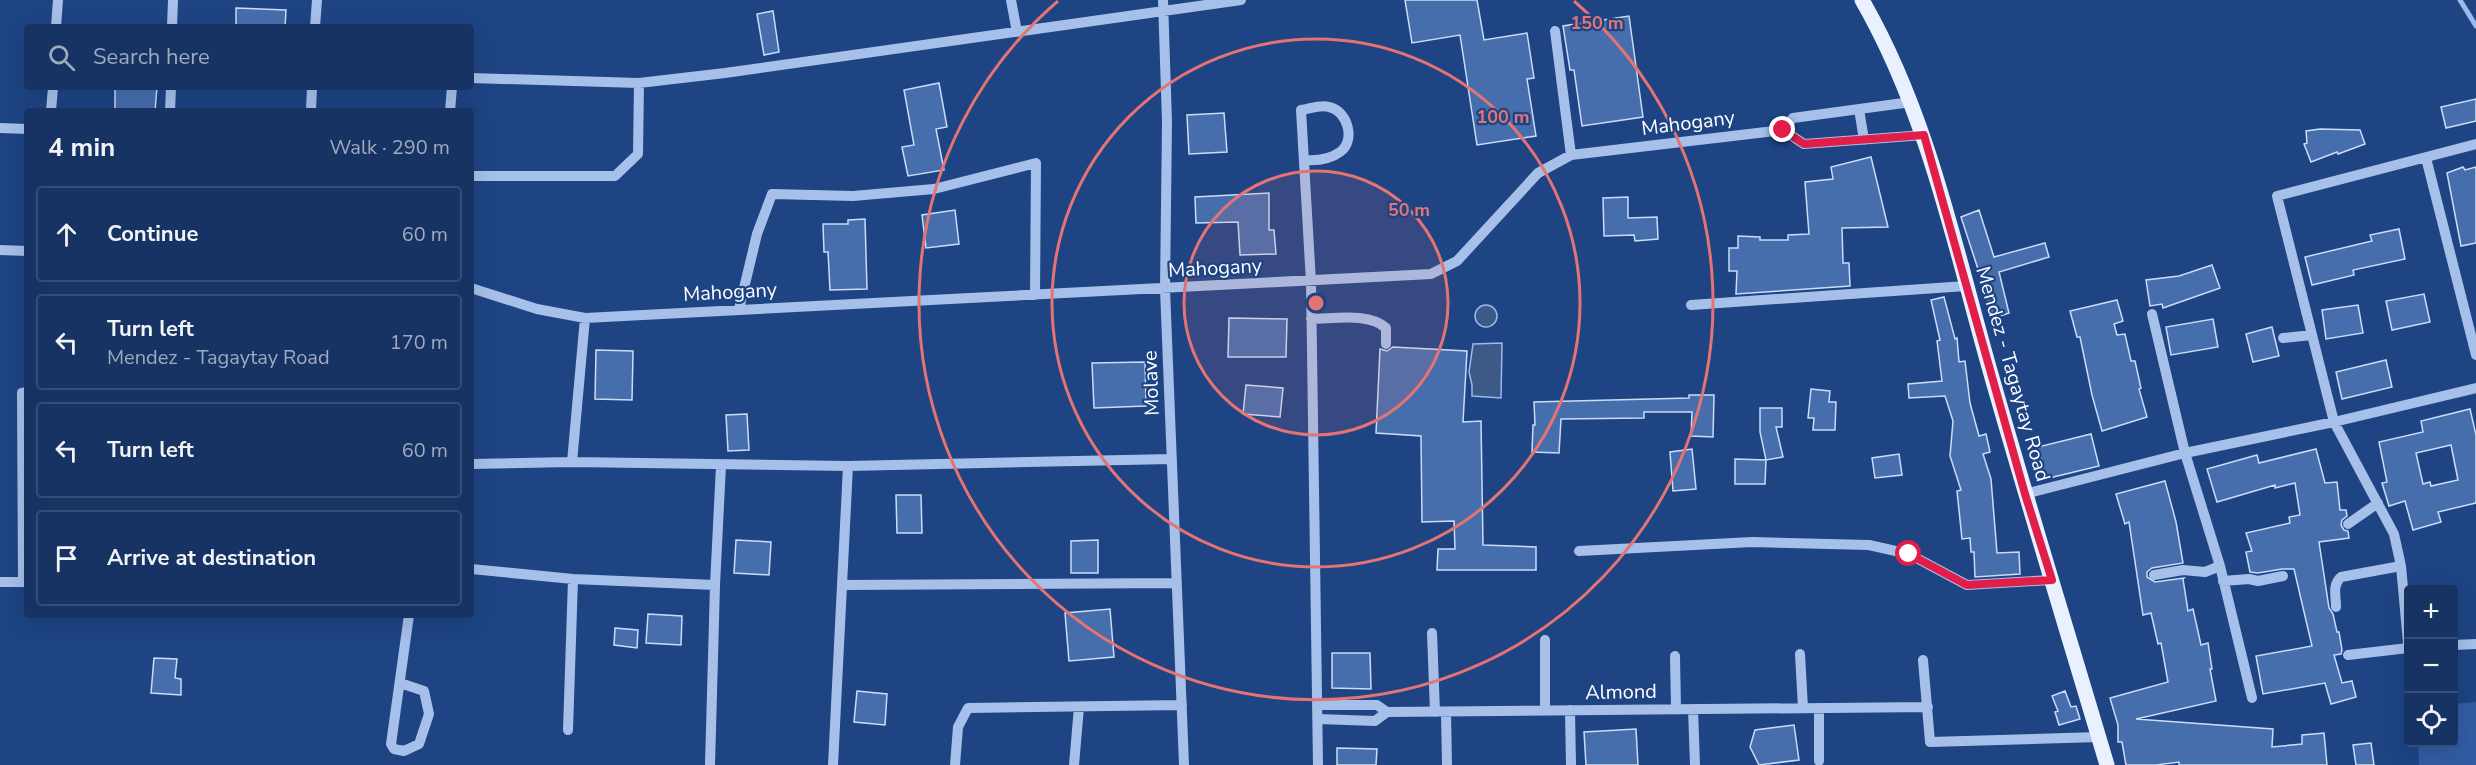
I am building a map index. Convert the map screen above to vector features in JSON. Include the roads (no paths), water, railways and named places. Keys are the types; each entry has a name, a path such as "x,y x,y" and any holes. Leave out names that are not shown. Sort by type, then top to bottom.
{"main road":[{"name":"Mendez - Tagaytay Road","path":"1862,0 1911,102 1924,135 2025,494 2107,765"}],"street":[{"path":"56,24 58,0"},
{"path":"172,24 173,0"},
{"path":"315,24 317,0"},
{"path":"1011,0 1017,32"},
{"name":"Molave","path":"1163,0 1167,122 1165,289 1184,765"},
{"path":"474,78 639,83 725,73 1241,0"},
{"path":"1555,31 1571,154"},
{"path":"474,176 615,176 638,154 639,83"},
{"path":"51,108 53,90"},
{"path":"170,108 171,90"},
{"path":"311,108 312,90"},
{"path":"450,108 452,90"},
{"name":"Mahogany","path":"474,289 537,309 585,318 1431,274 1457,261 1538,173 1571,154 1783,130 1793,118 1911,102"},
{"path":"1304,160 1316,161 1331,158 1343,151 1348,141 1349,130 1339,112 1330,107 1301,111 1311,282 1318,765"},
{"path":"1859,109 1864,140"},
{"path":"0,128 24,129"},
{"path":"1783,130 1804,144 1924,135"},
{"path":"2409,639 2401,566 2394,534 2334,422 2277,195 2476,144"},
{"path":"2426,158 2476,355"},
{"path":"739,309 757,234 772,194 853,196 934,189 1036,163 1035,295"},
{"path":"0,250 24,251"},
{"path":"1691,305 1966,286"},
{"path":"2152,314 2185,453 2220,566 2252,698"},
{"path":"572,462 585,318"},
{"path":"1311,319 1378,321 1386,328 1386,344"},
{"path":"2283,338 2312,335"},
{"path":"2025,494 2185,453 2334,422 2476,388"},
{"path":"24,393 22,393 24,519"},
{"path":"474,464 572,462 721,466 1172,459"},
{"path":"833,765 848,465"},
{"path":"710,765 721,466"},
{"path":"2348,524 2378,503"},
{"path":"1580,551 1752,542 1869,544 1909,554 1967,585 2052,580"},
{"path":"2154,575 2183,570 2205,572 2220,566"},
{"path":"2336,607 2336,581 2341,577 2401,566"},
{"path":"474,569 573,579 715,585"},
{"path":"2223,581 2249,579 2258,581 2283,576"},
{"path":"568,730 573,579"},
{"path":"0,582 24,582"},
{"path":"843,585 1177,583"},
{"path":"400,683 423,691 429,714 419,744 404,751 394,749 391,744 409,618"},
{"path":"1432,633 1446,765"},
{"path":"1545,640 1545,711"},
{"path":"2458,645 2476,644"},
{"path":"2348,655 2404,649"},
{"path":"1800,654 1803,708"},
{"path":"1675,656 1676,709"},
{"path":"1923,660 1930,742 2099,737"},
{"path":"955,765 958,728 968,708 1182,705"},
{"path":"1317,705 1377,705 1387,712"},
{"path":"1074,765 1079,707"},
{"name":"Almond","path":"1318,720 1375,721 1387,712 1928,707"},
{"path":"1819,708 1819,761"},
{"path":"1693,709 1695,765"},
{"path":"1570,710 1571,765"}],"waterway":[{"path":"2460,0 2476,26"}]}
